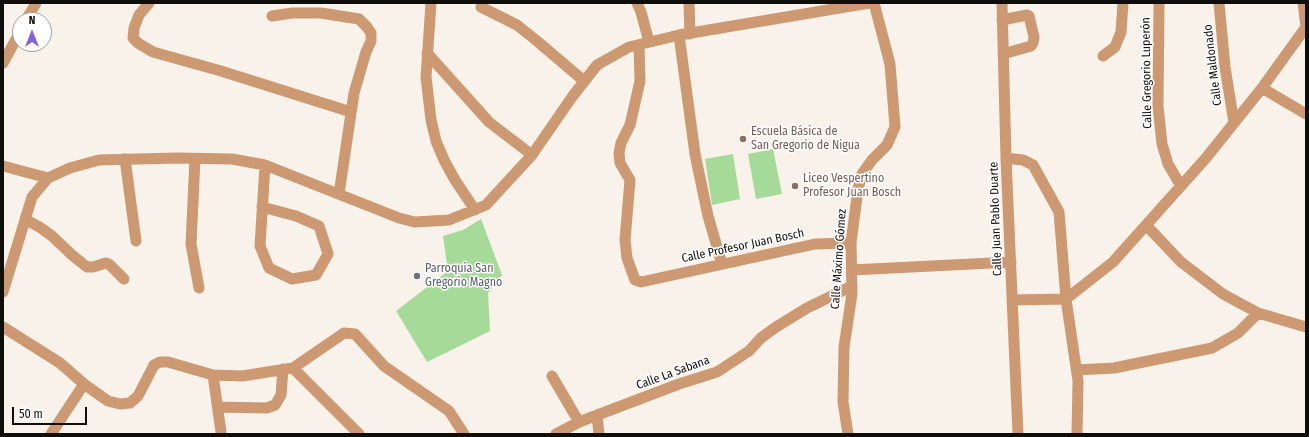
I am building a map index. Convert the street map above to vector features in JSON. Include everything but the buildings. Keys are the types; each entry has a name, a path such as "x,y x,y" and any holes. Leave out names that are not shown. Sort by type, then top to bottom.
{"street":[{"path":"31,12 36,3"},
{"path":"149,3 139,15 134,28 133,38 138,43 153,52 221,71 351,112"},
{"path":"432,3 426,77 431,120 436,141 444,160 475,210"},
{"path":"637,3 641,12 644,44"},
{"path":"689,3 684,34 696,154 708,216 722,264"},
{"path":"3,292 32,197 48,178 70,168 99,160 177,158 232,159 265,165 384,213 415,222 448,220 486,205 532,155 597,65 629,47 684,34 869,3"},
{"name":"Calle Máximo Gómez","path":"848,434 843,402 844,347 852,286 851,243 858,189 862,174 872,160 887,146 895,127 890,64 874,3"},
{"name":"Calle Juan Pablo Duarte","path":"1002,3 1006,158 1018,434"},
{"path":"1103,56 1115,47 1121,32 1123,3"},
{"name":"Calle Gregorio Luperón","path":"1159,3 1158,106 1162,144 1168,164 1181,186"},
{"name":"Calle Maldonado","path":"1219,3 1225,67 1234,123"},
{"path":"1012,300 1066,299 1113,262 1206,158 1262,88 1306,27 1303,3"},
{"path":"481,7 497,14 517,26 584,81"},
{"path":"272,16 321,13 359,20 367,27 371,34 371,41 354,93 339,194"},
{"path":"1002,20 1027,15 1029,16 1034,37 1031,46 1003,54"},
{"name":"Calle Profesor Juan Bosch","path":"644,44 640,81 630,125 621,144 619,153 620,163 630,180 625,240 628,258 635,280 641,282 815,244 851,243"},
{"path":"3,62 12,46"},
{"path":"427,53 489,122 532,155"},
{"path":"1262,88 1306,114"},
{"path":"1006,158 1023,160 1033,165 1059,212 1066,299 1078,381 1077,434"},
{"path":"125,159 136,241"},
{"path":"195,159 191,244 199,288"},
{"path":"262,207 296,216 319,226 328,254 316,275 292,279 269,268 260,246 262,207 265,165"},
{"path":"3,166 48,178"},
{"path":"25,219 52,236 87,267 93,267 106,263 124,279"},
{"path":"1146,225 1181,262 1223,294 1258,313 1306,327"},
{"path":"852,270 1011,262"},
{"name":"Calle La Sabana","path":"556,434 579,422 597,415 679,384 717,372 750,350 761,338 776,327 807,308 852,286"},
{"path":"1077,370 1114,368 1212,348 1238,333 1258,313"},
{"path":"3,327 60,362 84,384 108,401 120,404 130,403 138,396 154,365 160,362 168,362 213,375 242,376 288,369 344,333 355,334 384,366 449,411 464,434"},
{"path":"218,407 267,408 275,405 281,395 288,369"},
{"path":"288,369 360,434"},
{"path":"213,375 221,432"},
{"path":"552,376 579,422"},
{"path":"51,434 84,384"},
{"path":"597,415 599,434"}],"green space":[{"path":"773,149 782,194 756,199 748,154"},
{"path":"733,154 740,199 712,205 705,159"},
{"path":"481,219 502,275 488,293 490,331 427,362 396,311 448,271 443,236 463,230"}],"place":[{"name":"Escuela Básica de San Gregorio de Nigua","path":"743,139"},
{"name":"Liceo Vespertino Profesor Juan Bosch","path":"795,186"},
{"name":"Parroquia San Gregorio Magno","path":"417,276"}]}
